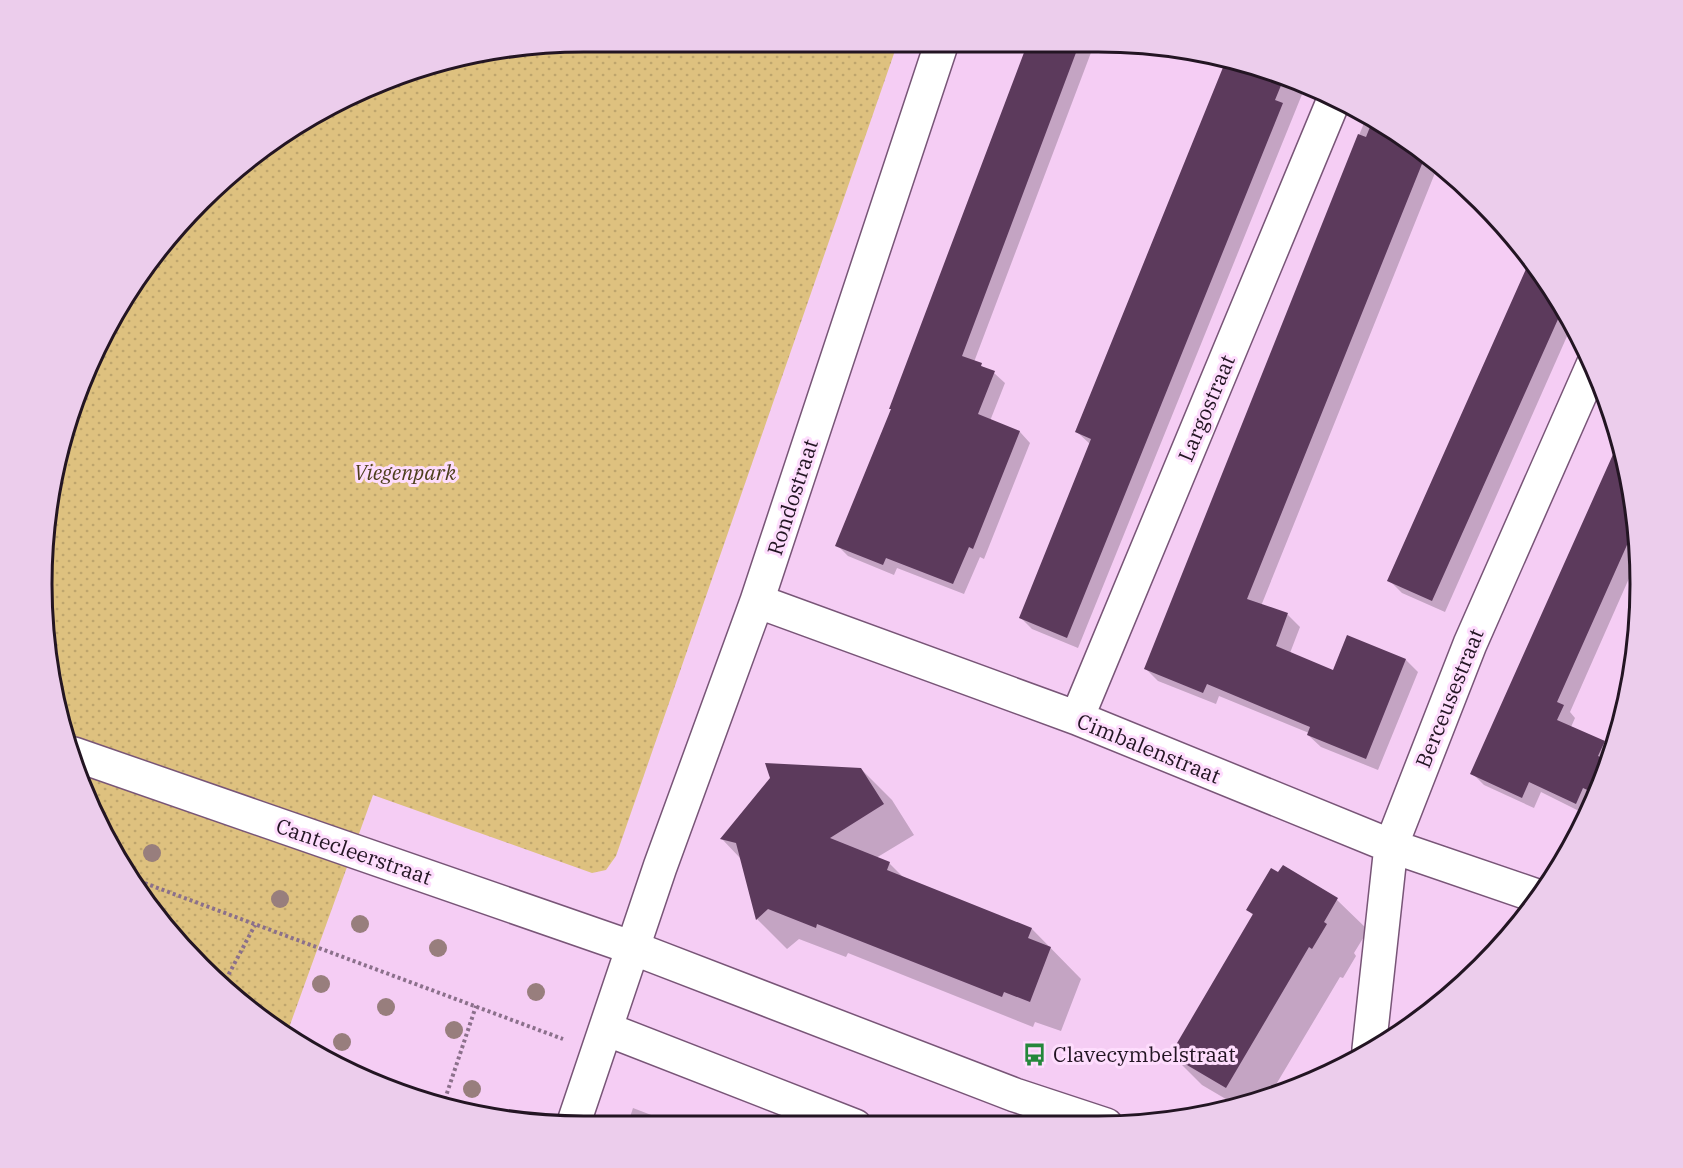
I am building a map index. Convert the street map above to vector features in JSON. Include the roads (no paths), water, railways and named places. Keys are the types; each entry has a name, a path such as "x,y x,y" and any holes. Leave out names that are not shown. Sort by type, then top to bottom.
{"street":[{"name":"Rondostraat","path":"576,1116 660,867 757,601 939,52"},
{"name":"Largostraat","path":"1077,718 1331,106"},
{"name":"Berceusestraat","path":"1370,1041 1391,846 1470,644 1588,376"},
{"name":"Cimbalenstraat","path":"757,601 1077,718 1391,846 1531,894"},
{"name":"Cantecleerstraat","path":"82,757 633,948"},
{"path":"633,948 1015,1095 1079,1116"},
{"path":"602,1040 826,1116"}],"place":[{"name":"Clavecymbelstraat","path":"1035,1054"}],"park label":[{"name":"Viegenpark","path":"405,472"}]}
